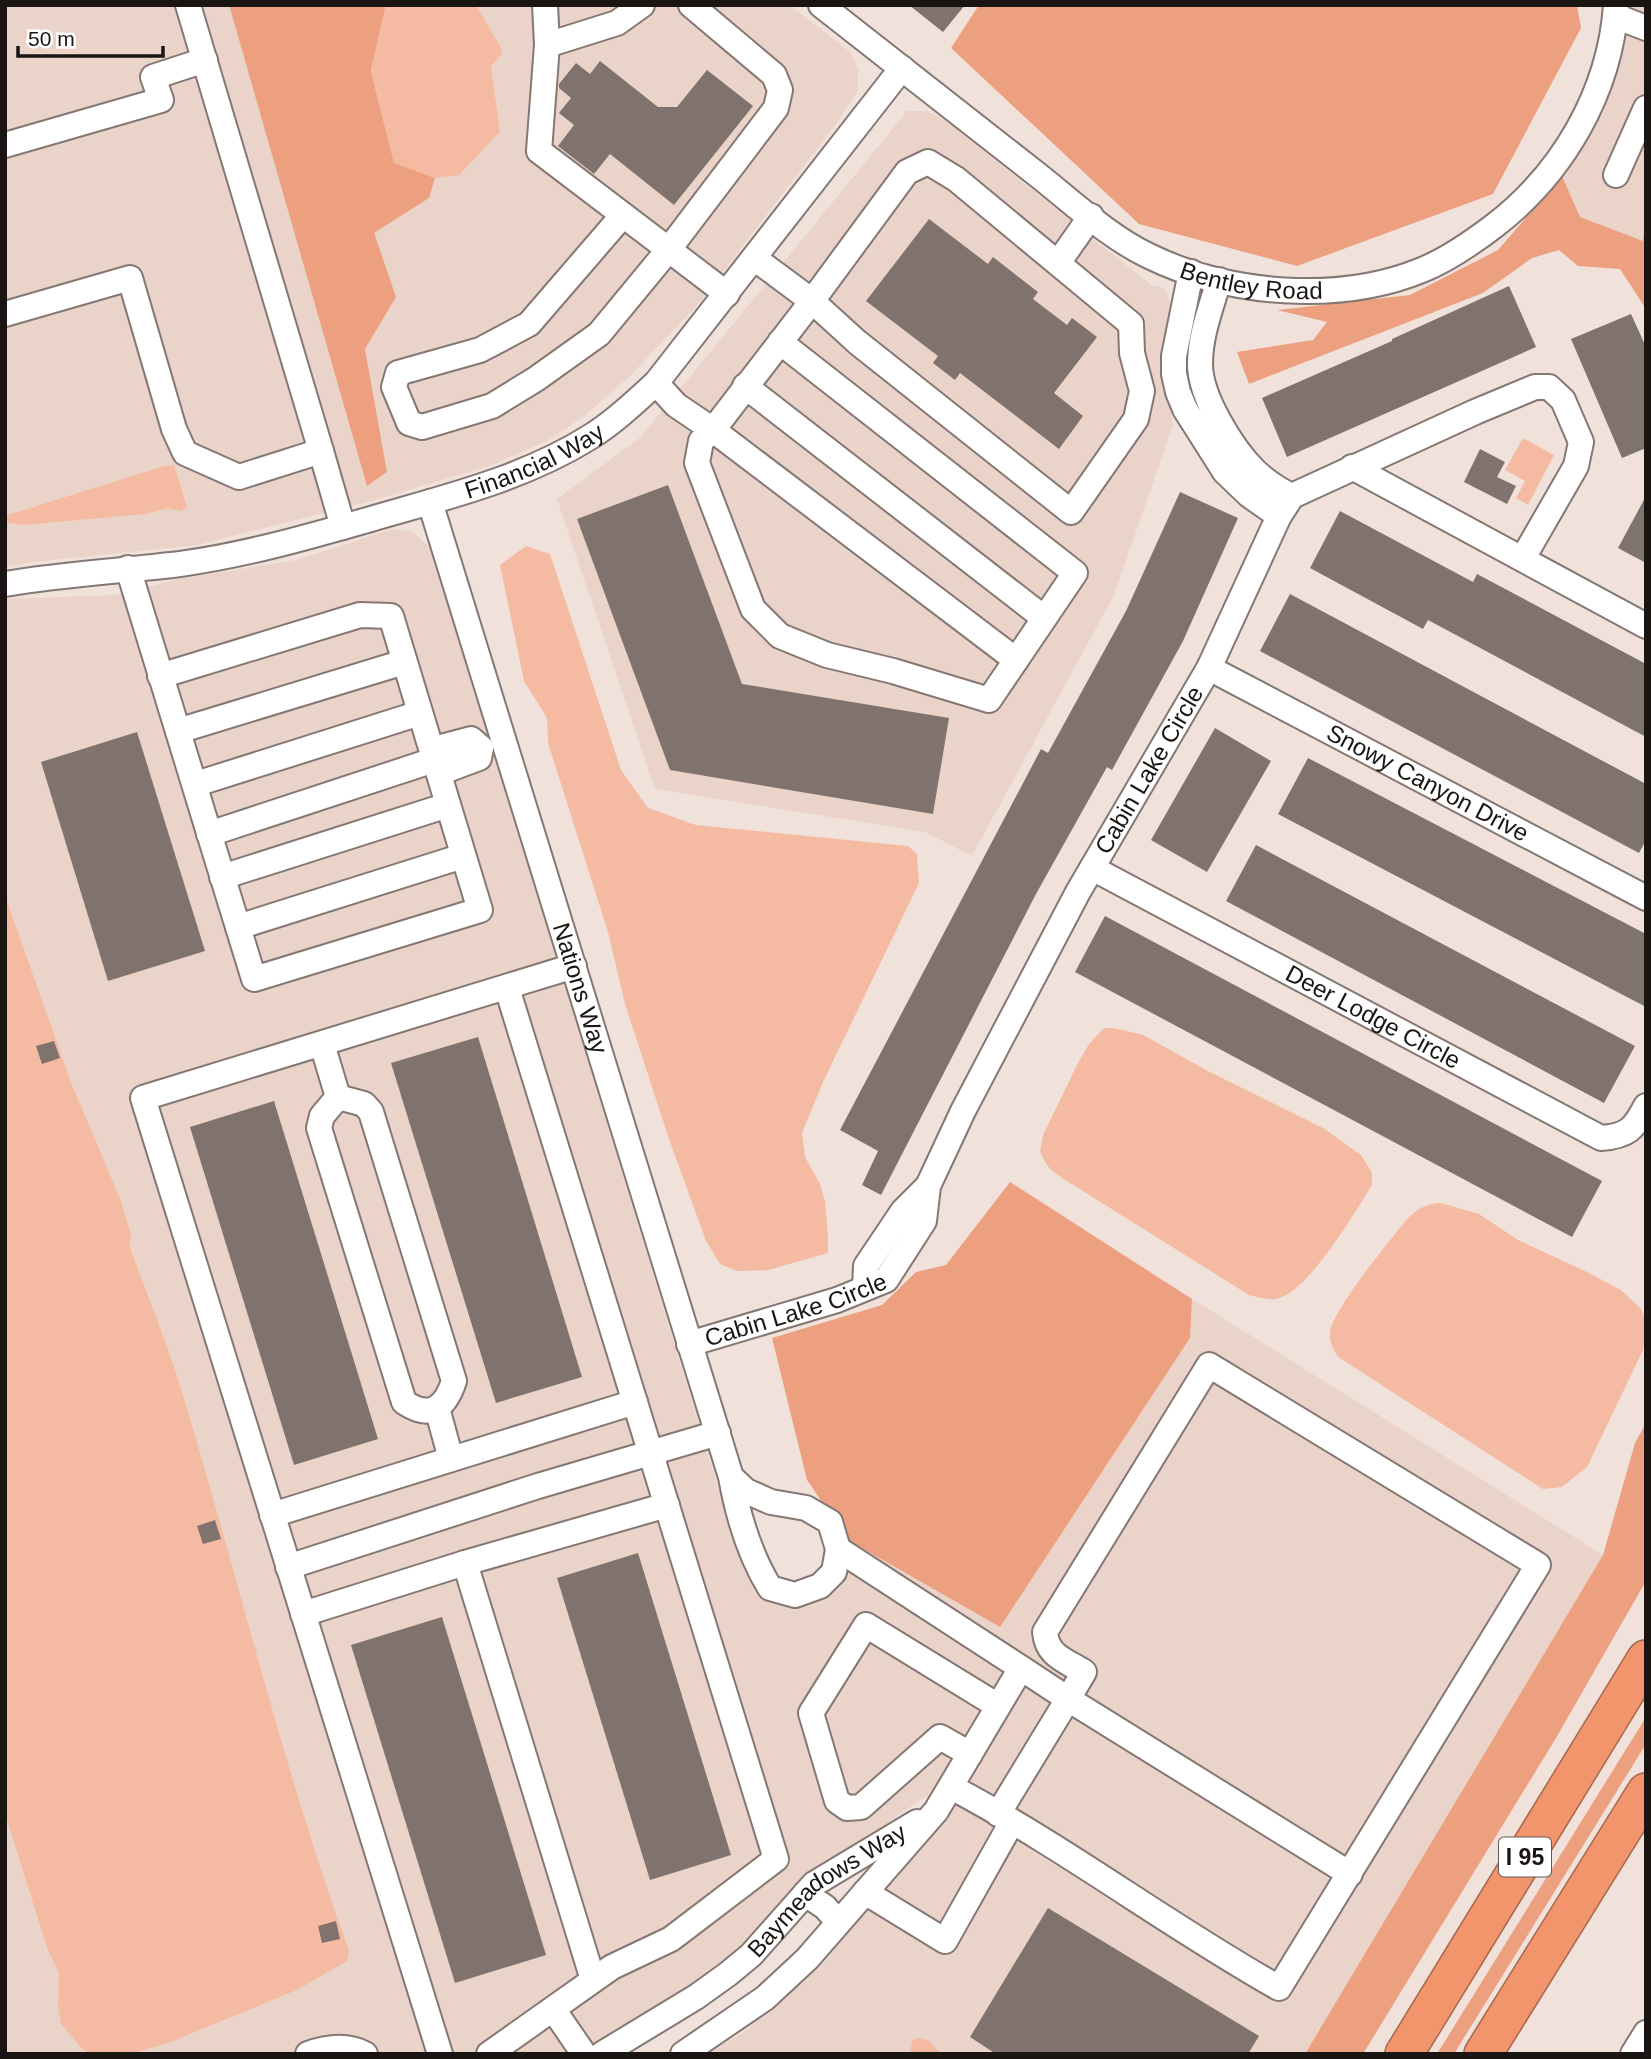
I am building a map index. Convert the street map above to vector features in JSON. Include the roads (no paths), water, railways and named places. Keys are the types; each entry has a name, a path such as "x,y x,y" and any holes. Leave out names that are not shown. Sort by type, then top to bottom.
{"highway":[{"name":"I 95","path":"1404,2054 1646,1659"},
{"name":"I 95","path":"1483,2054 1646,1792"}],"street":[{"path":"188,5 343,527"},
{"path":"545,5 547,45 540,151 727,294"},
{"path":"547,45 617,23 642,5"},
{"path":"623,215 529,324 480,351 398,373 394,387 409,423 422,426 492,405 536,379 599,334 669,249 774,111 780,90 774,75 691,5"},
{"name":"Bentley Road","path":"821,5 1091,216 1148,256 1241,286 1296,292 1383,282 1423,270 1476,240 1509,214 1553,168 1573,138 1598,88 1615,10"},
{"path":"1615,10 1646,28"},
{"path":"5,145 161,100 153,77 205,60"},
{"name":"Financial Way","path":"5,584 54,575 179,564 243,553 498,482 543,463 591,436 656,383 902,68"},
{"path":"1616,175 1646,108"},
{"path":"754,258 812,301 857,342 1071,512 1136,419 1142,391 1132,353 1131,324 956,178 928,162 907,172 812,301 745,386 713,430 701,441 698,463 753,609 780,636 827,655 893,671 989,700 1075,573 780,342"},
{"path":"1058,263 1091,216"},
{"path":"1191,272 1174,355 1178,392 1185,409 1225,472 1249,495 1285,506 1352,467 1522,392 1535,387 1549,387 1563,400 1581,442 1576,466 1523,558"},
{"path":"5,314 130,278 174,429 185,453 239,477 321,451"},
{"path":"1219,280 1205,325 1200,364 1202,382 1225,429 1242,455 1268,481 1285,506"},
{"path":"656,383 676,405 713,430 1016,660"},
{"path":"745,386 1044,618"},
{"path":"1352,467 1646,626"},
{"name":"Nations Way","path":"430,502 493,744 574,966 718,1433 737,1510 756,1566 770,1588 795,1595 820,1586 834,1572 838,1549"},
{"name":"Cabin Lake Circle","path":"689,1343 837,1300 886,1280 923,1221 928,1186 963,1111 1092,868 1209,667 1285,506"},
{"path":"128,568 160,676 196,784 254,979 480,910 391,616 360,615 160,676"},
{"path":"178,731 404,662"},
{"name":"Snowy Canyon Drive","path":"1209,667 1646,898"},
{"path":"196,784 420,713"},
{"path":"434,760 447,770 479,758 493,744"},
{"path":"209,834 434,760"},
{"path":"222,877 448,805"},
{"path":"238,927 463,856"},
{"name":"Deer Lodge Circle","path":"1092,868 1601,1138 1618,1137 1635,1126 1646,1106"},
{"path":"440,2054 143,1098 574,966"},
{"path":"489,2054 612,1967 671,1939 776,1858 507,988"},
{"path":"322,1044 338,1097"},
{"path":"338,1097 364,1104 371,1112 454,1381 442,1406 436,1408 415,1409 404,1402 319,1128 322,1116 338,1097"},
{"path":"865,1892 944,1941 1005,1818 1084,1671 1052,1653 1046,1644 1045,1632 1209,1365 1538,1565 1279,1989 1229,1961 1005,1818 951,1787"},
{"path":"272,1515 635,1402"},
{"path":"436,1408 451,1459"},
{"path":"288,1567 718,1433"},
{"path":"731,1477 746,1491 771,1502 806,1508 830,1522 838,1549 1068,1699 1350,1874"},
{"path":"303,1614 464,1563 667,1505"},
{"path":"464,1563 593,1980"},
{"path":"970,1754 940,1737 861,1807 847,1808 837,1801 811,1713 866,1625 998,1706"},
{"path":"936,1811 1021,1668"},
{"name":"Baymeadows Way","path":"683,2054 765,1998 807,1959 936,1811"},
{"name":"Baymeadows Way","path":"602,2054 696,1997 728,1974 751,1955 814,1884 936,1811"},
{"path":"805,1894 825,1908 838,1922"},
{"path":"553,2008 584,2054"},
{"path":"308,2054 318,2050 351,2047 365,2054"}]}
